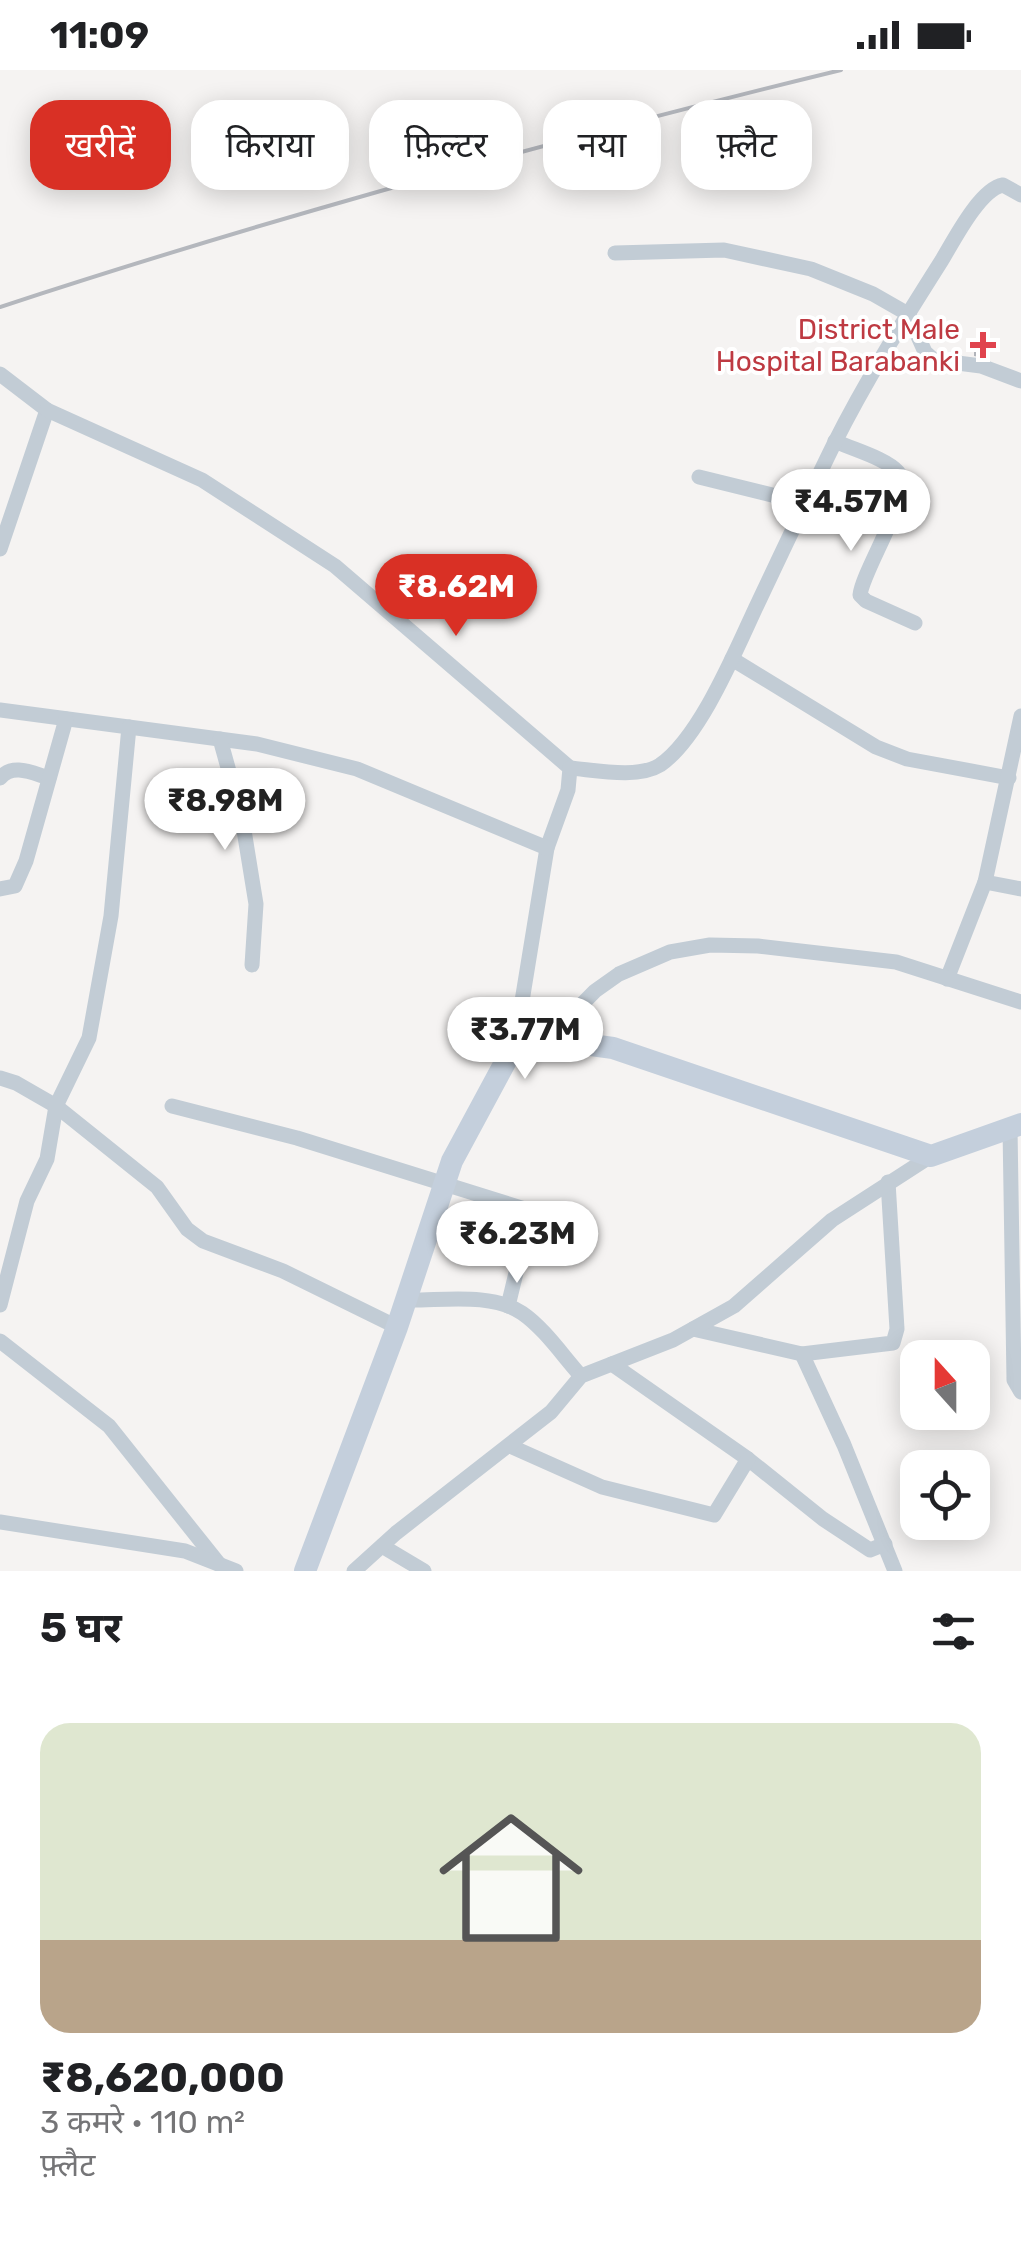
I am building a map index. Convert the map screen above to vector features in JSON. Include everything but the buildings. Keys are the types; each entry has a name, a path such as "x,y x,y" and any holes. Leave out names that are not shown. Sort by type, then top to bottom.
{"street":[{"path":"0,374 47,410 202,480 335,566 570,768 632,771 660,764 704,712 835,441 970,216 993,188 1002,185 1021,195"},
{"path":"615,253 724,250 811,269 873,294 908,314 925,352 934,360 981,366 1021,381"},
{"path":"0,549 47,410"},
{"path":"835,441 901,475 902,490 860,595 915,623"},
{"path":"698,477 888,524"},
{"path":"0,487 18,496"},
{"path":"732,659 876,747 908,759 1013,771"},
{"path":"0,710 257,744 357,769 548,848"},
{"path":"947,979 986,882 1013,771 1021,716"},
{"path":"0,889 15,886 66,719"},
{"path":"0,1305 27,1201 46,1159 56,1106 89,1038 110,916 130,727"},
{"path":"220,739 242,818 256,904 252,965"},
{"path":"305,1571 397,1327 452,1160 515,1044 548,848 568,790 570,768"},
{"path":"0,778 15,769 49,778"},
{"path":"986,882 1021,890"},
{"path":"546,1042 594,991 642,961 710,945 758,946 896,962 1021,1002"},
{"path":"515,1044 546,1042 613,1048 931,1156"},
{"path":"0,1078 56,1106 157,1188 187,1229 203,1241 282,1271 397,1327"},
{"path":"172,1106 298,1138 531,1210 508,1306"},
{"path":"355,1571 551,1412 581,1376 693,1329 734,1306 832,1220 931,1156 1015,1126 1018,1344 1014,1380 1021,1392"},
{"path":"693,1329 802,1354 893,1343 898,1329 888,1182"},
{"path":"406,1300 492,1302 508,1306 523,1314 581,1376"},
{"path":"0,1341 108,1426 218,1564"},
{"path":"802,1354 895,1571"},
{"path":"612,1364 748,1459 822,1519 870,1550 885,1544"},
{"path":"510,1446 602,1487 714,1515 748,1459"},
{"path":"0,1522 185,1551 236,1571"},
{"path":"382,1546 424,1571"}],"railway":[{"path":"0,307 418,180 841,70"}],"place":[{"name":"District Male Hospital Barabanki","path":"983,345"}]}
